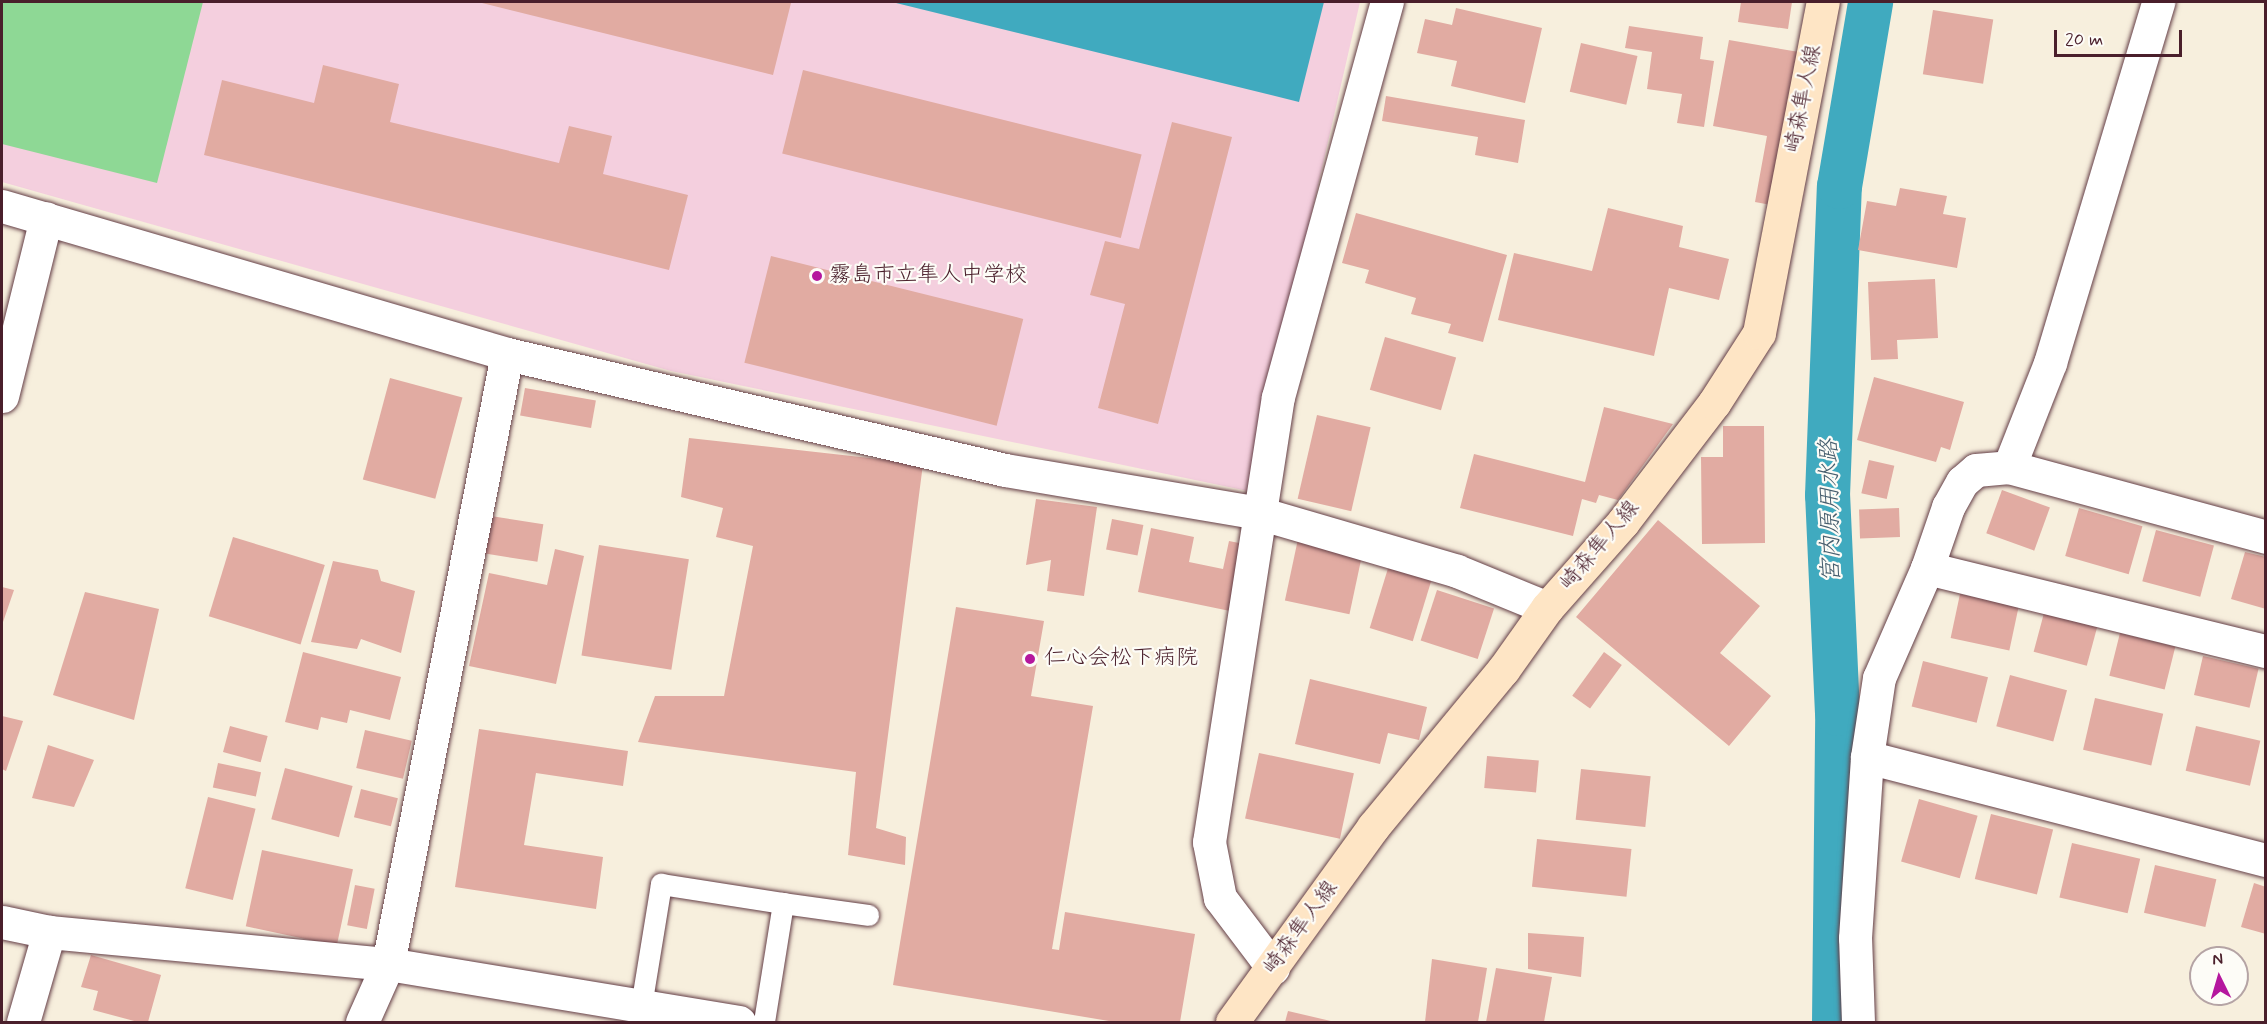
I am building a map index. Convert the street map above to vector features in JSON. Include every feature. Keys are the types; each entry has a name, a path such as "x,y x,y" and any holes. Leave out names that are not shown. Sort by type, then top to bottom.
{"main road":[{"name":"崎森隼人線","path":"1232,1023 1274,968 1373,827 1503,670 1547,608 1623,522 1714,404 1759,333 1823,2"}],"street":[{"path":"1274,968 1220,898 1209,842 1278,397 1387,2"},
{"path":"2009,467 2050,363 2158,2"},
{"path":"2,206 507,354 1005,470 1259,513 1457,572 1547,608"},
{"path":"2,396 46,218"},
{"path":"362,1023 388,964 507,354"},
{"path":"1858,1023 1855,938 1867,757 1879,678 1928,568 1948,507 1962,482 1976,470 2009,467 2265,537"},
{"path":"1928,568 2265,651"},
{"path":"1867,757 2265,860"},
{"path":"2,922 49,932 388,964 739,1023"},
{"path":"23,1023 49,932"}],"lane":[{"path":"641,1006 661,884 868,915"},
{"path":"764,1023 783,903"}],"shaded area":[{"name":"霧島市立隼人中学校","path":"2,2 1360,2 1248,491 671,371 2,182"}],"green space":[{"path":"2,2 203,2 157,183 2,144"}],"water":[{"path":"892,2 1324,2 1299,102"}],"building":[{"path":"478,2 786,2 791,3 773,75"},
{"path":"1741,2 1792,2 1788,29 1738,22"},
{"path":"1456,8 1542,28 1525,103 1451,86 1457,61 1417,53 1425,19 1452,25"},
{"path":"1933,10 1993,20 1983,84 1923,74"},
{"path":"1629,26 1703,37 1700,59 1714,61 1704,127 1677,123 1682,94 1647,89 1652,52 1625,48"},
{"path":"1729,40 1799,52 1771,205 1755,202 1767,136 1713,126"},
{"path":"1581,43 1638,56 1626,105 1570,92"},
{"path":"323,65 399,84 390,122 559,163 569,126 612,136 603,174 688,195 669,270 204,155 222,80 314,103"},
{"path":"803,70 1142,154 1121,238 782,153"},
{"path":"1386,96 1525,120 1518,163 1475,155 1478,137 1382,121"},
{"path":"1172,122 1232,137 1158,424 1098,408 1125,304 1090,295 1105,241 1139,249"},
{"path":"1900,188 1947,196 1943,214 1966,218 1957,268 1858,250 1867,201 1896,206"},
{"path":"1608,208 1683,226 1679,247 1729,259 1719,300 1669,288 1654,356 1498,320 1514,253 1592,271"},
{"path":"1356,213 1507,255 1483,342 1448,333 1451,324 1411,314 1416,298 1365,283 1369,270 1342,263"},
{"path":"771,256 1023,319 997,426 744,363"},
{"path":"1935,279 1938,338 1897,340 1898,359 1871,360 1868,282"},
{"path":"1385,337 1456,357 1441,410 1370,390"},
{"path":"1874,377 1964,402 1950,450 1941,447 1936,462 1857,440"},
{"path":"390,378 462,397 435,499 363,479"},
{"path":"525,388 596,401 591,428 520,416"},
{"path":"1604,407 1673,424 1618,500 1599,495 1596,503 1582,499 1573,536 1460,508 1474,454 1585,482"},
{"path":"1317,415 1371,427 1351,511 1298,499"},
{"path":"1723,426 1764,426 1765,543 1702,544 1701,457 1723,457"},
{"path":"689,438 923,464 876,828 906,837 905,865 848,855 856,772 638,742 655,696 724,696 753,546 716,537 723,508 681,497"},
{"path":"1869,460 1894,466 1887,499 1861,493"},
{"path":"2002,490 2050,507 2034,551 1986,533"},
{"path":"1036,499 1097,507 1084,596 1047,591 1051,560 1026,565"},
{"path":"1899,508 1900,537 1860,538 1859,509"},
{"path":"2079,508 2142,526 2129,574 2065,556"},
{"path":"491,516 543,524 537,562 485,554"},
{"path":"1112,519 1143,525 1137,556 1106,549"},
{"path":"1658,520 1760,606 1720,653 1771,696 1729,746 1576,617"},
{"path":"1151,528 1194,537 1189,562 1223,569 1229,541 1244,544 1230,611 1138,592"},
{"path":"2156,530 2214,546 2200,597 2142,581"},
{"path":"233,537 325,565 301,644 209,616"},
{"path":"1298,539 1363,553 1349,614 1285,601"},
{"path":"599,545 689,559 671,670 581,656"},
{"path":"555,549 584,556 556,684 469,666 489,573 547,585"},
{"path":"2245,552 2266,557 2266,609 2231,599"},
{"path":"333,561 378,570 381,581 415,591 401,653 361,639 357,649 311,642"},
{"path":"1389,565 1432,578 1413,641 1370,628"},
{"path":"2,587 14,590 2,625"},
{"path":"1437,590 1494,609 1478,659 1421,640"},
{"path":"85,592 159,609 134,720 53,695"},
{"path":"1960,594 2019,606 2009,650 1951,638"},
{"path":"956,607 1044,621 1031,696 1093,706 1052,949 1059,950 1065,912 1195,934 1180,1022 1115,1022 893,985"},
{"path":"2044,613 2097,627 2087,666 2034,652"},
{"path":"2120,633 2175,647 2165,689 2109,676"},
{"path":"303,652 401,677 390,720 350,710 347,723 321,717 318,730 285,722"},
{"path":"1604,652 1622,665 1590,709 1572,696"},
{"path":"2203,656 2259,669 2250,708 2194,695"},
{"path":"1923,661 1988,677 1977,723 1912,707"},
{"path":"2010,675 2067,690 2053,741 1996,726"},
{"path":"1310,679 1427,707 1419,740 1388,733 1380,764 1295,744"},
{"path":"2095,698 2163,714 2151,765 2083,750"},
{"path":"2,716 23,721 6,771 2,769"},
{"path":"230,726 268,736 261,762 223,752"},
{"path":"2196,726 2260,741 2250,786 2186,771"},
{"path":"479,729 628,751 623,786 536,773 524,845 603,857 596,909 455,887"},
{"path":"365,730 412,741 403,779 356,768"},
{"path":"48,745 94,760 74,807 32,798"},
{"path":"1259,753 1354,773 1340,839 1245,819"},
{"path":"1487,756 1539,761 1536,792 1484,788"},
{"path":"218,763 261,772 256,797 213,787"},
{"path":"285,768 353,786 339,837 271,819"},
{"path":"1581,769 1651,776 1645,827 1576,820"},
{"path":"361,789 398,798 391,826 354,817"},
{"path":"208,797 256,809 233,900 185,888"},
{"path":"1919,799 1978,816 1960,878 1901,861"},
{"path":"1991,814 2053,829 2037,894 1975,879"},
{"path":"1537,839 1631,849 1626,897 1532,887"},
{"path":"2072,843 2140,859 2128,913 2059,898"},
{"path":"262,850 353,869 337,946 246,926"},
{"path":"2155,865 2216,879 2205,927 2144,913"},
{"path":"2254,883 2266,887 2266,934 2241,927"},
{"path":"355,885 375,889 367,929 347,925"},
{"path":"1528,933 1584,937 1581,977 1528,969"},
{"path":"91,955 161,975 148,1022 138,1022 93,1010 98,991 81,987"},
{"path":"1432,959 1487,968 1478,1022 1425,1022"},
{"path":"1496,968 1552,977 1544,1022 1486,1022"},
{"path":"1288,1011 1335,1022 1285,1022"}],"waterway":[{"name":"宮内原用水路","path":"1834,1022 1837,713 1827,495 1839,186 1870,2"}],"place":[{"name":"霧島市立隼人中学校","path":"817,276"},
{"name":"仁心会松下病院","path":"1030,659"}]}
